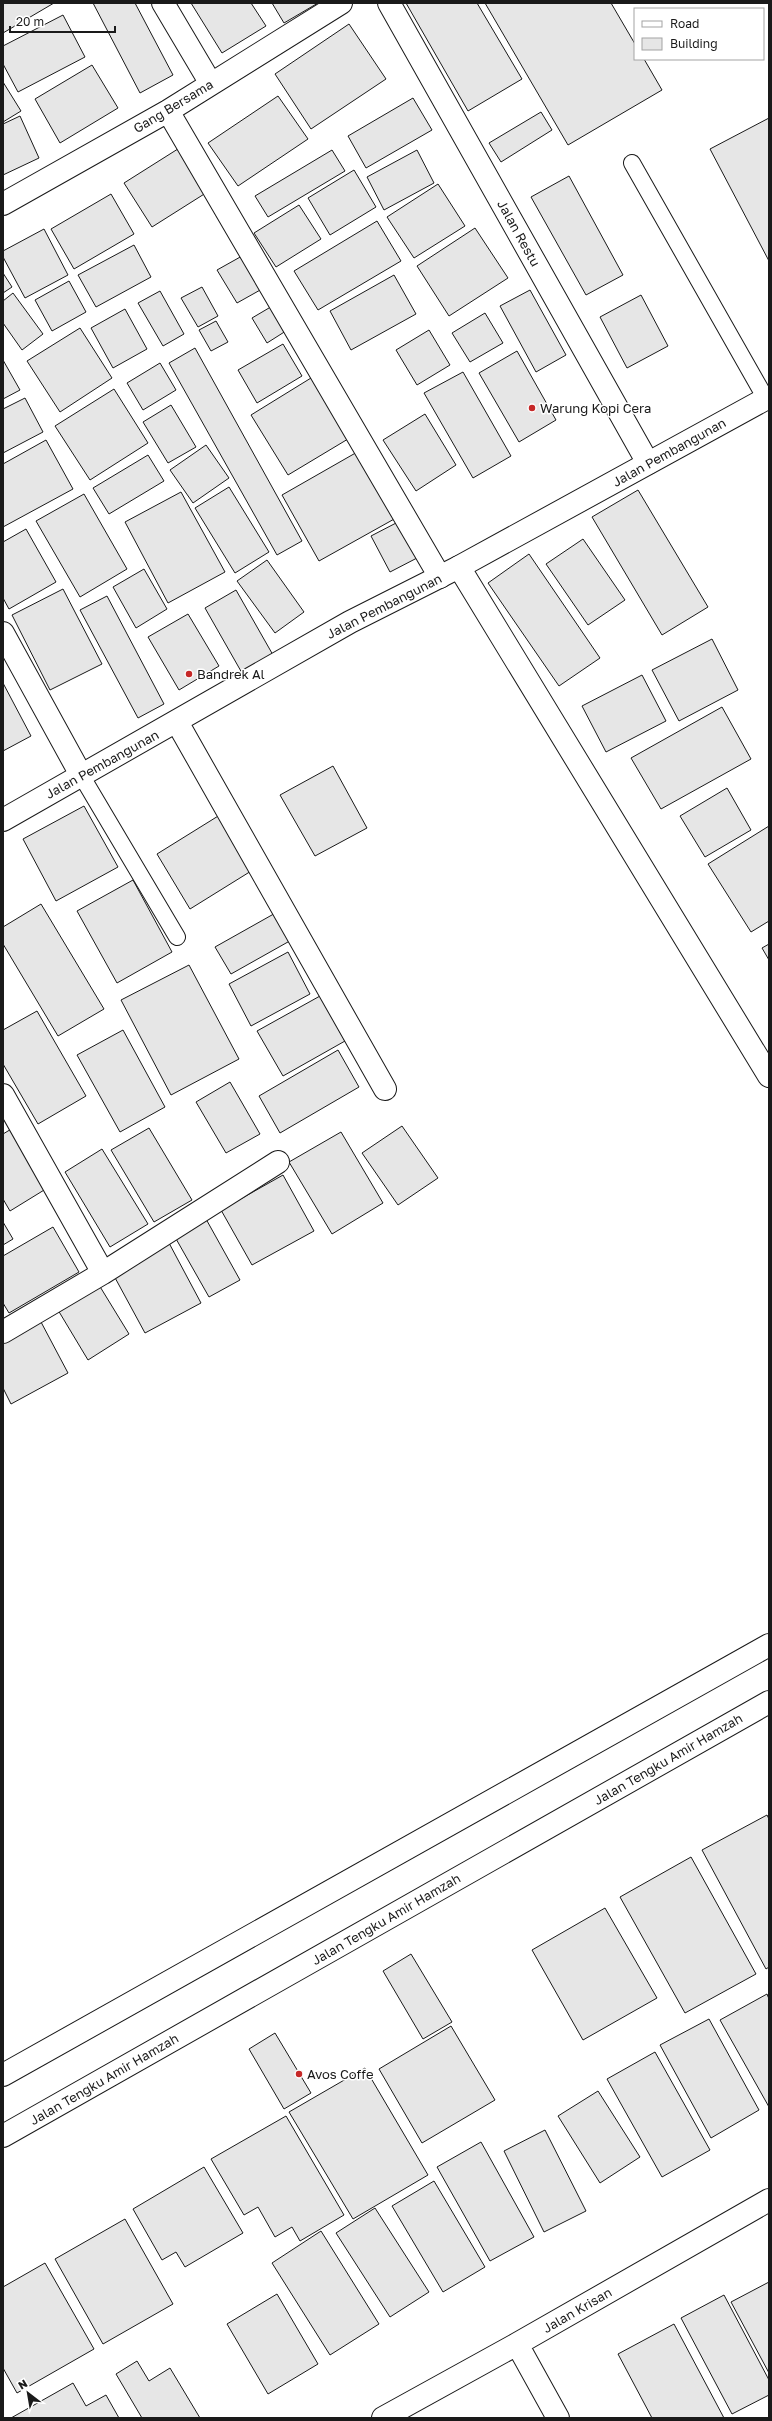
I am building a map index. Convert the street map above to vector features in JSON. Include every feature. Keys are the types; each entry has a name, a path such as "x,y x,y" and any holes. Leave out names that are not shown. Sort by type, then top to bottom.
{"street":[{"path":"163,3 211,84"},
{"name":"Gang Bersama","path":"3,204 168,111 341,3"},
{"name":"Jalan Restu","path":"389,3 648,463"},
{"path":"168,111 440,577"},
{"name":"Jalan Pembangunan","path":"3,820 350,622 459,567 768,398"},
{"path":"459,567 769,1076"},
{"path":"3,633 81,775"},
{"path":"177,722 385,1089"},
{"path":"3,1095 103,1273"},
{"path":"3,1332 103,1273 278,1162"},
{"path":"3,2075 769,1646"},
{"name":"Jalan Tengku Amir Hamzah","path":"3,2136 769,1702"},
{"name":"Jalan Krisan","path":"383,2418 517,2344 769,2200"},
{"path":"517,2344 558,2418"}],"lane":[{"path":"632,163 768,398"},
{"path":"81,775 177,937"}],"building":[{"path":"3,3 54,3 3,33"},
{"path":"93,3 135,3 173,75 140,93"},
{"path":"191,3 251,3 266,26 222,53"},
{"path":"272,3 318,3 284,23"},
{"path":"406,3 477,3 522,79 468,111"},
{"path":"485,3 611,3 634,42 634,60 645,60 662,90 568,145"},
{"path":"63,15 85,57 18,92 3,64 3,46"},
{"path":"349,24 386,79 311,129 275,74"},
{"path":"92,65 118,108 60,143 35,99"},
{"path":"3,82 21,111 3,122"},
{"path":"278,96 308,139 238,186 208,143"},
{"path":"413,98 432,130 366,168 348,136"},
{"path":"541,112 552,130 501,162 489,143"},
{"path":"20,116 39,158 3,175 3,124"},
{"path":"769,118 769,261 710,149"},
{"path":"181,147 209,191 152,227 124,183"},
{"path":"332,150 345,171 268,217 255,196"},
{"path":"417,150 434,183 384,210 367,177"},
{"path":"354,170 376,207 330,235 308,198"},
{"path":"569,176 623,275 586,295 531,197"},
{"path":"438,184 465,226 414,258 387,217"},
{"path":"111,194 134,234 74,269 51,229"},
{"path":"299,205 321,239 276,267 254,233"},
{"path":"377,221 401,261 318,310 294,271"},
{"path":"475,228 508,278 449,316 417,266"},
{"path":"44,229 68,275 25,298 3,257 3,251"},
{"path":"134,245 151,277 96,307 78,275"},
{"path":"242,256 262,289 237,303 217,270"},
{"path":"3,273 12,287 3,293"},
{"path":"394,275 416,314 351,350 330,311"},
{"path":"69,281 86,312 52,331 35,300"},
{"path":"202,287 218,316 198,327 181,298"},
{"path":"530,290 566,355 536,372 500,306"},
{"path":"160,291 184,334 163,346 138,303"},
{"path":"13,293 43,334 22,350 3,323 3,301"},
{"path":"641,295 668,346 627,368 600,317"},
{"path":"274,305 289,329 267,343 252,318"},
{"path":"125,309 147,349 113,368 91,328"},
{"path":"485,313 503,343 470,362 452,333"},
{"path":"216,321 228,342 211,351 199,330"},
{"path":"80,328 112,378 60,412 27,361"},
{"path":"429,330 450,365 417,385 396,350"},
{"path":"283,344 302,376 257,403 238,370"},
{"path":"195,348 302,541 277,555 169,363"},
{"path":"517,351 556,420 519,442 479,373"},
{"path":"3,360 20,390 3,399"},
{"path":"160,363 176,390 143,410 127,383"},
{"path":"463,372 511,456 473,478 424,393"},
{"path":"311,378 348,439 288,475 251,415"},
{"path":"114,389 148,443 90,480 55,426"},
{"path":"25,398 43,432 3,453 3,409"},
{"path":"171,405 196,447 168,463 143,422"},
{"path":"425,414 456,465 416,491 383,440"},
{"path":"46,440 73,489 3,527 3,464"},
{"path":"206,445 229,478 193,503 170,470"},
{"path":"359,451 396,518 319,561 282,495"},
{"path":"148,455 164,481 109,514 93,488"},
{"path":"229,487 269,552 235,573 195,508"},
{"path":"638,490 708,607 662,635 592,517"},
{"path":"181,492 225,572 168,603 125,522"},
{"path":"84,494 127,569 80,597 36,521"},
{"path":"398,522 417,558 390,572 371,536"},
{"path":"26,529 56,582 9,609 3,598 3,542"},
{"path":"583,539 625,600 588,625 546,564"},
{"path":"529,554 600,658 559,686 488,583"},
{"path":"267,560 304,612 275,633 237,581"},
{"path":"144,569 167,609 136,628 113,587"},
{"path":"63,589 102,664 50,690 12,615"},
{"path":"236,590 273,655 242,673 205,608"},
{"path":"107,596 164,704 138,718 80,610"},
{"path":"188,614 219,666 179,690 148,637"},
{"path":"712,639 738,690 679,721 652,670"},
{"path":"642,675 666,721 606,752 582,706"},
{"path":"3,683 31,736 3,751"},
{"path":"722,707 751,759 661,809 631,758"},
{"path":"333,766 367,828 315,856 280,795"},
{"path":"727,788 751,830 705,857 680,816"},
{"path":"84,806 118,867 56,901 23,839"},
{"path":"223,813 256,868 190,909 157,854"},
{"path":"769,826 769,921 751,932 708,864"},
{"path":"133,880 172,952 117,983 77,911"},
{"path":"41,904 104,1009 58,1036 3,944 3,927"},
{"path":"279,911 295,938 231,974 215,947"},
{"path":"769,944 769,960 762,948"},
{"path":"288,952 310,994 251,1026 229,984"},
{"path":"189,965 239,1059 171,1095 121,1000"},
{"path":"320,996 345,1041 283,1076 257,1031"},
{"path":"37,1011 86,1096 38,1124 3,1064 3,1030"},
{"path":"123,1030 165,1107 120,1132 77,1055"},
{"path":"338,1050 359,1087 280,1133 259,1096"},
{"path":"230,1082 260,1134 226,1153 196,1102"},
{"path":"402,1126 438,1178 398,1205 362,1153"},
{"path":"13,1128 49,1187 10,1211 3,1199 3,1134"},
{"path":"149,1128 192,1200 154,1222 111,1150"},
{"path":"341,1132 383,1203 332,1234 289,1162"},
{"path":"102,1149 148,1224 110,1247 65,1172"},
{"path":"283,1175 314,1231 252,1265 221,1210"},
{"path":"206,1219 240,1280 209,1297 175,1237"},
{"path":"3,1222 13,1239 3,1245"},
{"path":"53,1227 79,1272 9,1313 3,1303 3,1256"},
{"path":"169,1243 201,1303 145,1333 113,1274"},
{"path":"99,1285 129,1334 88,1360 58,1310"},
{"path":"41,1322 68,1373 11,1404 3,1388 3,1342"},
{"path":"767,1815 769,1819 769,1967 766,1969 702,1850"},
{"path":"691,1857 756,1974 685,2013 620,1897"},
{"path":"605,1908 657,1998 583,2040 532,1950"},
{"path":"411,1954 452,2022 423,2039 383,1971"},
{"path":"767,1994 769,1999 769,2107 720,2020"},
{"path":"709,2019 759,2110 711,2138 660,2045"},
{"path":"451,2026 495,2100 422,2143 379,2069"},
{"path":"275,2033 311,2093 284,2109 249,2049"},
{"path":"655,2052 710,2150 662,2177 607,2079"},
{"path":"365,2068 428,2175 353,2219 289,2112"},
{"path":"598,2091 640,2157 600,2183 558,2116"},
{"path":"286,2116 344,2215 300,2241 292,2227 275,2237 258,2207 244,2215 211,2159"},
{"path":"545,2130 586,2211 544,2232 504,2151"},
{"path":"481,2142 534,2237 490,2261 437,2167"},
{"path":"204,2167 243,2233 185,2267 176,2252 162,2260 133,2209"},
{"path":"434,2181 485,2267 443,2292 392,2206"},
{"path":"375,2208 429,2292 390,2317 336,2233"},
{"path":"125,2219 173,2304 103,2344 55,2259"},
{"path":"321,2231 379,2324 330,2355 272,2263"},
{"path":"45,2263 94,2349 17,2393 3,2368 3,2287"},
{"path":"769,2282 769,2373 731,2302"},
{"path":"277,2294 318,2364 268,2394 227,2324"},
{"path":"724,2295 769,2380 769,2395 732,2414 681,2318"},
{"path":"674,2324 724,2418 652,2418 618,2354"},
{"path":"137,2361 149,2381 170,2368 200,2418 142,2418 116,2374"},
{"path":"73,2383 86,2406 106,2395 119,2418 11,2418"}],"place":[{"name":"Warung Kopi Cera","path":"532,408"},
{"name":"Bandrek Al","path":"189,674"},
{"name":"Avos Coffe","path":"299,2074"}]}
